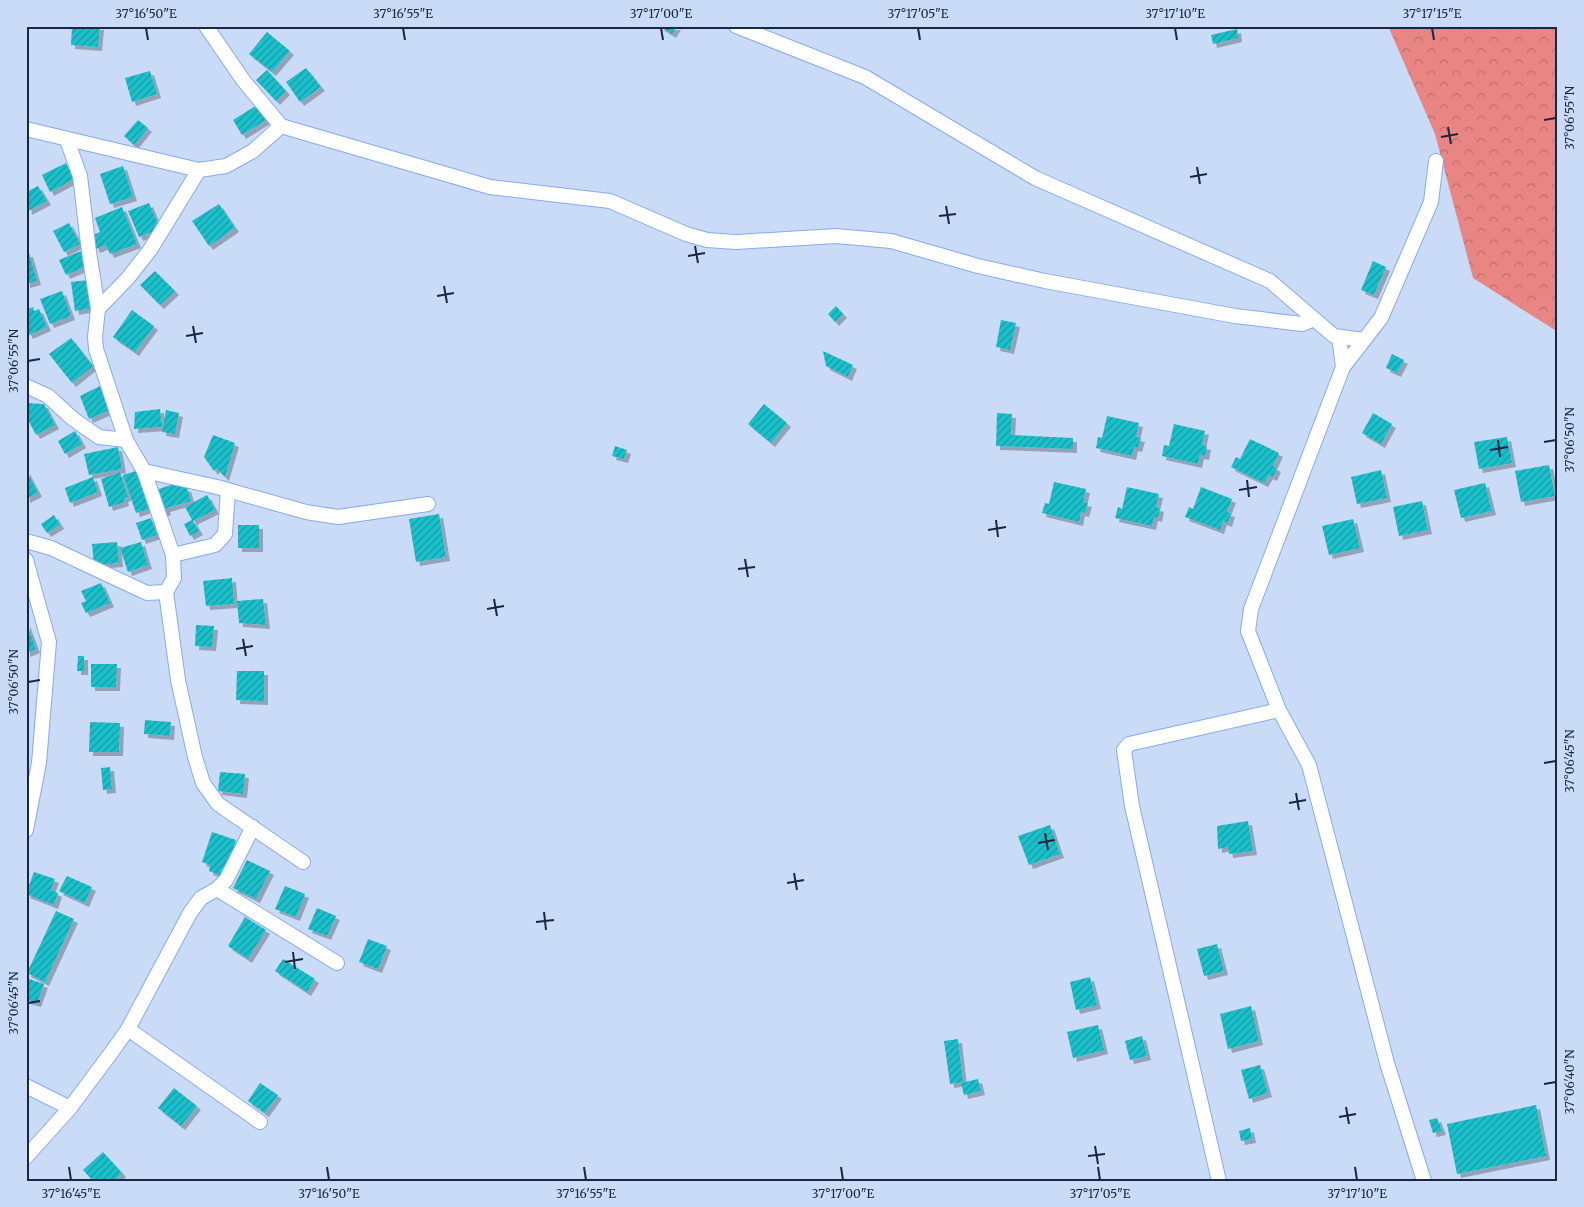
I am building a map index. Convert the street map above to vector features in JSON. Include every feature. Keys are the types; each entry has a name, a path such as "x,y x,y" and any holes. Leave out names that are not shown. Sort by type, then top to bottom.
{"street":[{"path":"206,26 243,80 281,126 490,187 610,200 686,234 707,240 736,242 836,236 891,241 978,266 1045,281 1235,316 1302,324 1314,319"},
{"path":"736,26 865,77 1035,178 1270,281 1334,336 1364,340"},
{"path":"26,129 199,170 226,166 253,151 281,126"},
{"path":"67,140 80,176 98,309 95,337 96,349 126,440 144,471 173,555 174,578 166,592 178,680 195,757 203,782 218,804 302,862"},
{"path":"1424,1181 1388,1063 1310,765 1279,710 1248,631 1251,609 1343,367 1381,318 1431,202 1436,161"},
{"path":"98,309 128,278 150,250 199,170"},
{"path":"1339,337 1343,367"},
{"path":"26,386 48,396 73,419 99,437 126,440"},
{"path":"144,471 228,490 306,512 338,517 428,504"},
{"path":"173,555 216,545 225,534 228,490"},
{"path":"26,541 52,548 147,593 166,592"},
{"path":"26,560 50,642 39,763 26,830"},
{"path":"1219,1181 1132,806 1124,750 1129,744 1279,710"},
{"path":"26,1157 70,1108 128,1028 190,913 201,898 217,889 226,880 252,828"},
{"path":"217,889 337,962"},
{"path":"128,1028 260,1122"},
{"path":"26,1086 70,1108"}],"green space":[{"path":"1388,26 1558,26 1558,332 1473,278 1435,134"}],"building":[{"path":"72,26 100,26 98,47 71,45"},
{"path":"659,26 677,26 672,34"},
{"path":"1237,29 1238,38 1213,44 1211,35"},
{"path":"267,32 290,51 272,72 249,54"},
{"path":"306,68 321,87 300,102 286,82"},
{"path":"267,70 286,91 276,101 256,80"},
{"path":"150,71 157,94 132,102 125,78"},
{"path":"257,105 266,120 242,135 233,120"},
{"path":"138,120 148,128 134,145 124,136"},
{"path":"66,163 74,179 50,192 42,175"},
{"path":"123,166 133,197 110,204 100,174"},
{"path":"38,186 47,201 28,211 26,192"},
{"path":"149,203 160,229 139,237 128,211"},
{"path":"219,204 235,228 209,246 192,221"},
{"path":"122,207 137,244 110,254 106,245 96,249 91,236 100,232 95,218"},
{"path":"69,223 80,244 64,252 53,231"},
{"path":"81,251 87,266 66,275 59,260"},
{"path":"26,253 29,253 37,281 26,284"},
{"path":"1373,261 1386,267 1374,295 1361,290"},
{"path":"155,271 175,291 160,305 140,285"},
{"path":"88,280 92,308 75,311 71,282"},
{"path":"62,291 71,316 50,324 40,299"},
{"path":"26,305 28,309 33,307 34,311 39,309 47,327 29,335 26,329"},
{"path":"836,306 843,314 835,322 828,314"},
{"path":"132,310 154,326 135,352 113,337"},
{"path":"1001,320 1016,323 1010,350 996,347"},
{"path":"71,338 93,366 72,383 49,354"},
{"path":"823,351 853,365 848,377 826,366"},
{"path":"1392,354 1404,360 1397,373 1386,368"},
{"path":"100,386 110,410 89,419 80,396"},
{"path":"26,403 44,404 55,425 36,435 26,416"},
{"path":"764,404 787,423 771,443 748,424"},
{"path":"160,409 162,427 134,429 135,412"},
{"path":"166,410 179,413 175,434 162,432"},
{"path":"997,413 1012,414 1011,435 1073,438 1073,449 996,446"},
{"path":"1373,413 1392,424 1381,444 1362,433"},
{"path":"1107,416 1139,423 1136,437 1141,438 1138,448 1134,447 1132,456 1096,448 1098,437 1102,438"},
{"path":"1174,424 1205,431 1202,445 1207,446 1205,456 1200,455 1198,464 1162,456 1164,445 1169,446"},
{"path":"75,431 82,444 65,454 58,441"},
{"path":"213,435 235,443 225,477 216,468 214,471 204,457"},
{"path":"1507,437 1512,463 1479,469 1474,442"},
{"path":"1250,439 1279,453 1273,466 1277,468 1273,477 1269,475 1264,483 1231,467 1236,457 1240,459"},
{"path":"615,446 627,450 624,459 612,456"},
{"path":"118,447 122,469 89,475 84,454"},
{"path":"1549,465 1555,496 1521,502 1515,471"},
{"path":"26,470 38,493 26,499"},
{"path":"139,470 151,508 136,513 123,475"},
{"path":"1381,470 1387,498 1357,504 1351,477"},
{"path":"120,472 128,497 124,498 125,502 109,507 101,479"},
{"path":"93,477 98,492 70,503 65,488"},
{"path":"1054,482 1086,489 1083,502 1088,503 1085,513 1081,512 1079,522 1042,513 1045,503 1049,504"},
{"path":"1485,483 1492,511 1461,518 1454,490"},
{"path":"174,484 187,488 191,501 166,508 167,511 160,514 153,491"},
{"path":"1127,487 1159,494 1156,507 1160,508 1158,518 1154,517 1152,526 1115,518 1118,507 1122,509"},
{"path":"1201,487 1232,499 1227,512 1231,513 1228,523 1223,521 1220,530 1185,517 1189,507 1193,509"},
{"path":"207,495 215,510 193,521 199,531 190,536 184,524 192,520 185,507"},
{"path":"1422,501 1428,530 1399,536 1393,507"},
{"path":"439,514 446,557 416,562 409,519"},
{"path":"54,515 60,525 47,533 41,524"},
{"path":"151,518 157,535 142,540 136,523"},
{"path":"1353,519 1360,548 1329,555 1322,526"},
{"path":"238,525 259,525 259,548 238,548"},
{"path":"117,542 119,563 94,565 92,544"},
{"path":"141,542 148,565 128,572 120,548"},
{"path":"232,578 234,604 206,606 203,581"},
{"path":"101,583 110,603 86,613 81,603 86,601 81,591"},
{"path":"263,599 266,625 239,623 237,601"},
{"path":"26,622 36,649 26,653"},
{"path":"196,625 214,626 212,647 195,646"},
{"path":"78,656 84,656 84,671 77,671"},
{"path":"91,664 117,664 116,687 91,687"},
{"path":"237,671 264,671 264,701 236,700"},
{"path":"145,720 171,722 170,736 144,734"},
{"path":"90,722 120,723 119,752 89,752"},
{"path":"110,767 112,789 103,790 101,768"},
{"path":"220,772 245,774 243,794 218,791"},
{"path":"1248,821 1253,851 1229,854 1228,847 1218,849 1217,826"},
{"path":"1050,825 1060,854 1029,865 1018,836"},
{"path":"212,832 236,840 226,870 222,869 220,875 209,871 210,865 202,862"},
{"path":"247,860 270,871 256,899 233,888"},
{"path":"34,872 55,879 51,890 58,893 54,905 26,894"},
{"path":"67,876 92,887 85,903 59,891"},
{"path":"285,886 305,894 296,917 275,909"},
{"path":"317,908 336,916 327,936 308,929"},
{"path":"56,911 74,919 45,982 27,973"},
{"path":"245,917 266,930 248,959 228,946"},
{"path":"368,939 387,946 378,969 359,962"},
{"path":"1217,944 1224,971 1204,976 1197,949"},
{"path":"283,959 315,979 307,992 275,971"},
{"path":"1090,977 1097,1005 1076,1010 1070,982"},
{"path":"26,978 44,984 37,1003 26,1000"},
{"path":"1251,1006 1259,1041 1228,1049 1220,1014"},
{"path":"1098,1025 1104,1050 1073,1058 1067,1032"},
{"path":"1142,1036 1147,1056 1130,1060 1125,1041"},
{"path":"958,1039 963,1082 950,1084 944,1041"},
{"path":"1260,1065 1268,1093 1249,1099 1241,1070"},
{"path":"978,1079 981,1091 964,1095 961,1083"},
{"path":"260,1083 278,1095 265,1113 248,1101"},
{"path":"174,1088 197,1106 181,1126 158,1108"},
{"path":"1536,1105 1546,1156 1457,1174 1447,1124"},
{"path":"1437,1118 1442,1131 1433,1133 1429,1120"},
{"path":"1250,1128 1252,1139 1241,1141 1239,1131"},
{"path":"103,1152 122,1173 114,1181 93,1181 83,1170"}]}
